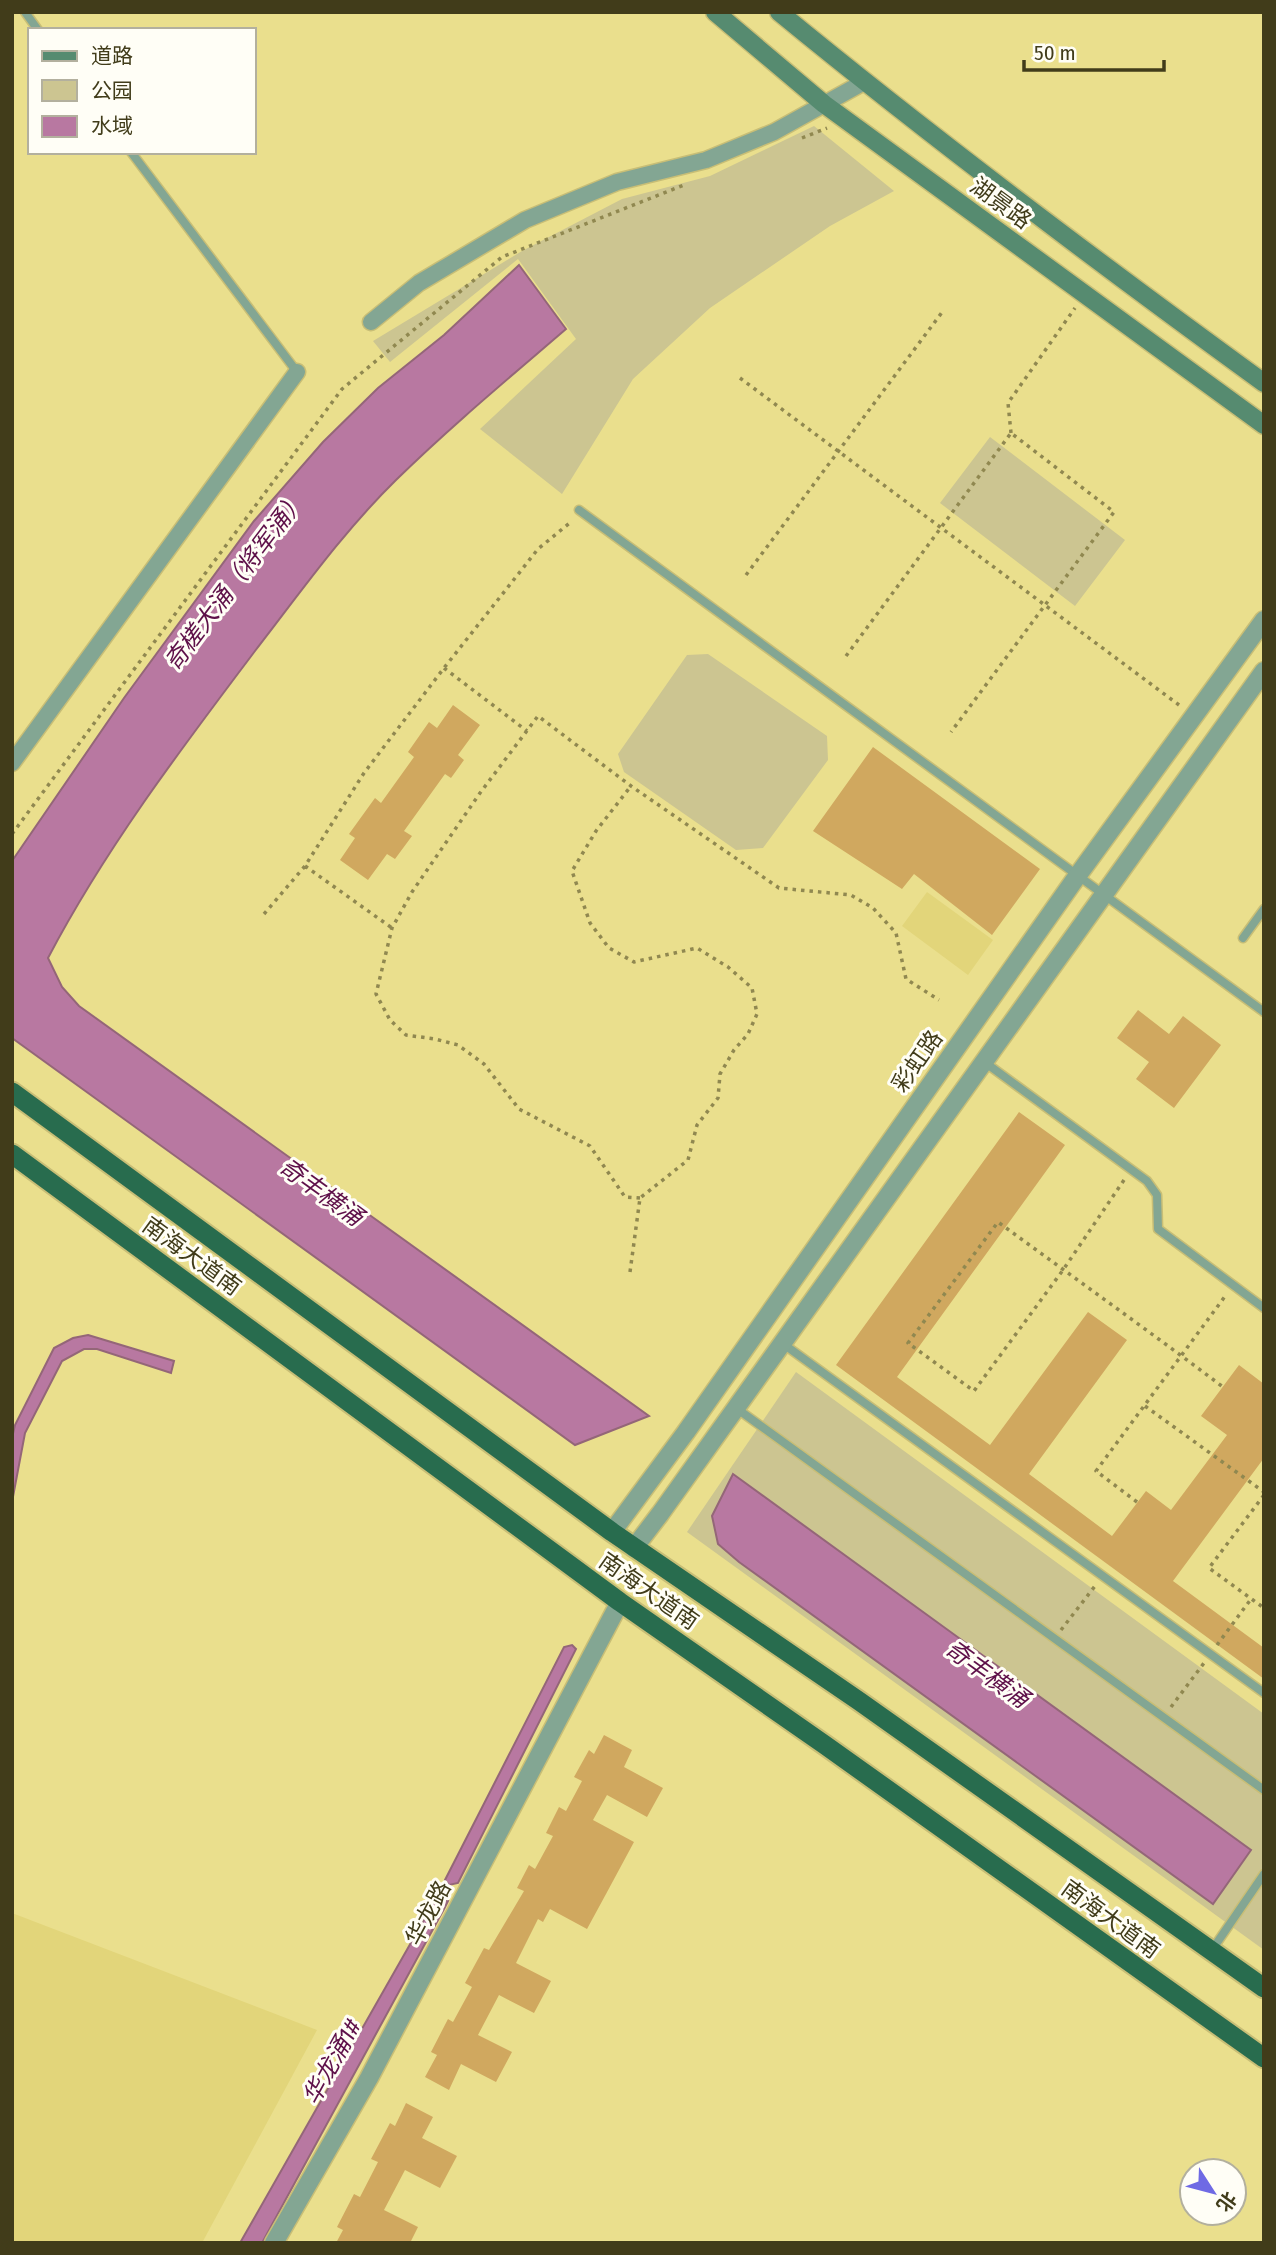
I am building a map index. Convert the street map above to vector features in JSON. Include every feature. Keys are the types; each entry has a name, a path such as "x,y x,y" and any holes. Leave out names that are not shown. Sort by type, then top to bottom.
{"highway":[{"name":"南海大道南","path":"12,1092 634,1548 859,1702 1264,1988"},
{"name":"南海大道南","path":"12,1154 620,1602 1264,2058"}],"main road":[{"name":"湖景路","path":"715,12 824,104 1264,425"},
{"name":"湖景路","path":"779,12 864,82 1066,239 1264,383"}],"street":[{"path":"371,322 419,283 524,220 617,182 706,160 774,132 864,82"},
{"path":"12,762 297,372"},
{"name":"彩虹路","path":"612,1532 687,1432 1078,875 1264,620"},
{"path":"634,1548 1264,671"},
{"name":"华龙路","path":"274,2243 369,2078 620,1602"}],"lane":[{"path":"25,12 37,28"},
{"path":"133,154 297,372"},
{"path":"579,510 1264,1012"},
{"path":"1243,938 1264,909"},
{"path":"983,1061 1147,1181 1157,1195 1158,1230 1264,1308"},
{"path":"782,1342 1264,1693"},
{"path":"735,1408 1264,1790"},
{"path":"1212,1951 1264,1874"}],"path":[{"path":"793,142 847,121"},
{"path":"12,834 342,389 502,257 692,182"},
{"path":"846,656 1011,433 1008,403 1085,295"},
{"path":"746,575 943,311"},
{"path":"740,378 1193,716"},
{"path":"951,732 1114,512 1011,433"},
{"path":"264,914 305,866 364,773 444,668 538,549 572,522 579,510"},
{"path":"444,668 527,731"},
{"path":"631,786 596,831 572,872 590,923 609,948 634,961 697,948 728,967 752,988 757,1014 748,1034 734,1050 720,1074 718,1098 697,1125 688,1160 640,1198 625,1197 590,1146 519,1109 484,1064 458,1045 406,1035 390,1020 376,994 392,928 436,854 538,716 631,786 779,888 851,895 873,908 896,933 906,979 939,1000"},
{"path":"305,866 392,928"},
{"path":"1131,1170 1063,1270 974,1391 908,1343 998,1222 1063,1270 1182,1356 1223,1387"},
{"path":"630,1272 640,1198"},
{"path":"1137,1502 1096,1471 1233,1285"},
{"path":"1145,1406 1264,1493 1209,1567 1264,1608"},
{"path":"1055,1639 1102,1576"}],"shaded area":[{"path":"927,892 993,940 968,975 902,926"},
{"path":"12,1913 317,2030 202,2243 12,2243"}],"green space":[{"path":"814,126 894,191 830,226 710,308 633,379 562,494 480,429 576,339 518,259 390,362 373,341 522,251 622,199 710,176"},
{"path":"990,437 1125,540 1075,606 940,503"},
{"path":"708,654 827,736 828,760 763,848 736,850 624,772 618,754 687,655"},
{"path":"796,1372 1264,1714 1264,1950 687,1532"}],"water":[{"path":"519,265 566,329 416,460 340,542 227,688 145,800 94,878 48,958 62,987 79,1006 649,1416 575,1445 12,1038 12,861 124,698 254,521 323,442 378,388 444,335"},
{"path":"88,1335 174,1361 171,1373 97,1349 84,1349 62,1361 25,1433 12,1502 12,1438 15,1425 54,1348 73,1338"},
{"name":"奇丰横涌","path":"733,1474 1251,1850 1213,1904 739,1562 718,1544 712,1516"},
{"path":"572,1645 576,1649 458,1883 449,1885 445,1880 564,1647"},
{"path":"437,1897 448,1901 262,2243 240,2243"}],"building":[{"path":"453,705 480,725 458,755 464,760 451,778 445,774 404,831 412,836 395,859 387,854 368,880 340,860 355,838 349,834 375,798 381,803 414,757 408,752 429,722 437,728"},
{"path":"873,747 1040,869 992,935 914,874 902,889 813,831"},
{"path":"1138,1010 1169,1034 1183,1016 1221,1045 1174,1108 1136,1079 1149,1062 1117,1038"},
{"path":"1019,1112 1065,1145 897,1377 990,1445 1088,1312 1127,1340 1029,1474 1112,1536 1146,1491 1171,1510 1227,1435 1201,1416 1239,1365 1264,1384 1264,1458 1173,1581 1264,1648 1264,1679 836,1365"},
{"path":"604,1735 632,1750 624,1767 663,1788 647,1817 607,1795 593,1820 634,1842 587,1929 550,1909 543,1922 538,1919 516,1963 551,1981 534,2013 499,1995 478,2035 512,2052 496,2082 461,2064 449,2090 425,2077 437,2055 431,2052 448,2019 453,2022 472,1987 465,1983 484,1948 489,1950 524,1891 517,1888 529,1865 535,1869 553,1836 546,1833 559,1807 566,1811 582,1781 574,1777 589,1750 594,1754"},
{"path":"406,2103 433,2117 422,2138 457,2156 440,2188 405,2170 384,2210 418,2227 410,2243 336,2243 343,2230 337,2227 354,2194 360,2197 378,2162 371,2159 390,2123 395,2126"}],"water label":[{"name":"奇槎大涌（将军涌）","path":"235,581"},
{"name":"华龙涌1#","path":"332,2062"}]}
